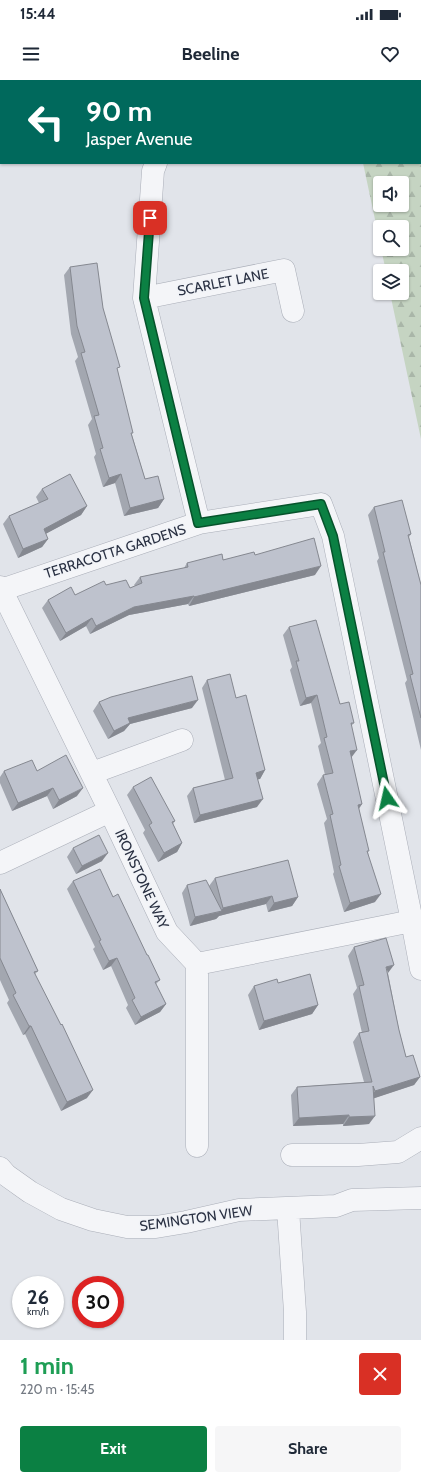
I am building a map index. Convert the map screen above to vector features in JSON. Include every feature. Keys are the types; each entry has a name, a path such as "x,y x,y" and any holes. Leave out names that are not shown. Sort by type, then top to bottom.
{"street":[{"name":"TERRACOTTA GARDENS","path":"0,588 198,523 144,298 153,171 156,164"},
{"name":"SCARLET LANE","path":"144,298 284,270 293,311"},
{"path":"198,523 321,504 333,536 421,969"},
{"name":"IRONSTONE WAY","path":"0,588 92,773 167,932 197,964"},
{"path":"92,773 182,740"},
{"path":"0,863 110,811"},
{"path":"197,1146 197,964 412,921"},
{"path":"292,1155 358,1156 398,1152 421,1138"},
{"name":"SEMINGTON VIEW","path":"0,1168 6,1175 30,1192 61,1209 93,1220 127,1227 156,1227 239,1210 336,1206 352,1200 421,1198"},
{"path":"288,1209 295,1312 295,1340"}],"green space":[{"path":"363,164 421,164 421,439 391,300 409,300 409,264 384,264 383,256 409,256 409,220 375,220 373,212 409,212 409,176 373,176 373,210"}],"building":[{"path":"97,263 103,308 120,367 117,368 133,433 131,433 145,479 158,476 164,499 130,508 121,474 109,478 100,449 103,448 94,416 99,415 81,353 85,352 77,326 70,267"},
{"path":"70,474 87,506 44,529 48,539 23,549 9,516 48,499 42,489"},
{"path":"402,500 411,534 408,535 421,585 421,718 410,675 413,674 383,552 385,552 374,507"},
{"path":"314,538 321,566 194,597 134,607 96,626 92,618 66,633 48,600 71,587 75,595 104,581 106,585 126,580 130,588 142,583 140,577 188,567 187,563 222,554 223,560 254,552 255,555"},
{"path":"316,620 340,704 349,702 354,723 351,723 357,750 350,751 362,804 358,805 369,851 367,851 381,894 350,903 339,866 341,865 330,815 333,814 323,775 333,773 324,738 327,737 317,695 306,698 296,661 299,661 289,627"},
{"path":"230,674 236,698 246,695 265,770 256,773 263,799 200,815 193,788 233,778 207,680"},
{"path":"192,676 198,700 128,718 130,723 114,731 99,702 111,697"},
{"path":"66,755 83,788 59,800 53,788 18,803 4,771 32,760 37,771"},
{"path":"151,777 175,821 172,822 182,843 164,853 149,825 152,823 133,787"},
{"path":"99,835 108,853 82,866 73,848"},
{"path":"288,860 298,897 274,903 272,896 223,908 215,878"},
{"path":"100,869 113,897 118,894 160,980 155,982 166,1004 141,1017 132,1000 135,998 117,958 109,961 99,941 101,940 73,881"},
{"path":"206,880 222,911 195,917 187,885"},
{"path":"0,889 38,971 34,972 61,1025 62,1024 93,1090 67,1102 31,1026 29,1026 13,995 16,993 0,958"},
{"path":"386,938 394,965 386,967 399,1030 406,1057 413,1055 420,1077 375,1091 373,1086 375,1116 349,1117 349,1115 299,1118 297,1087 372,1082 359,1033 369,1031 359,986 364,985 354,947"},
{"path":"310,974 318,1005 264,1021 254,986 277,979 278,983"}],"route":[{"path":"150,218 144,298 198,523 321,504 333,536 387,798"}]}
